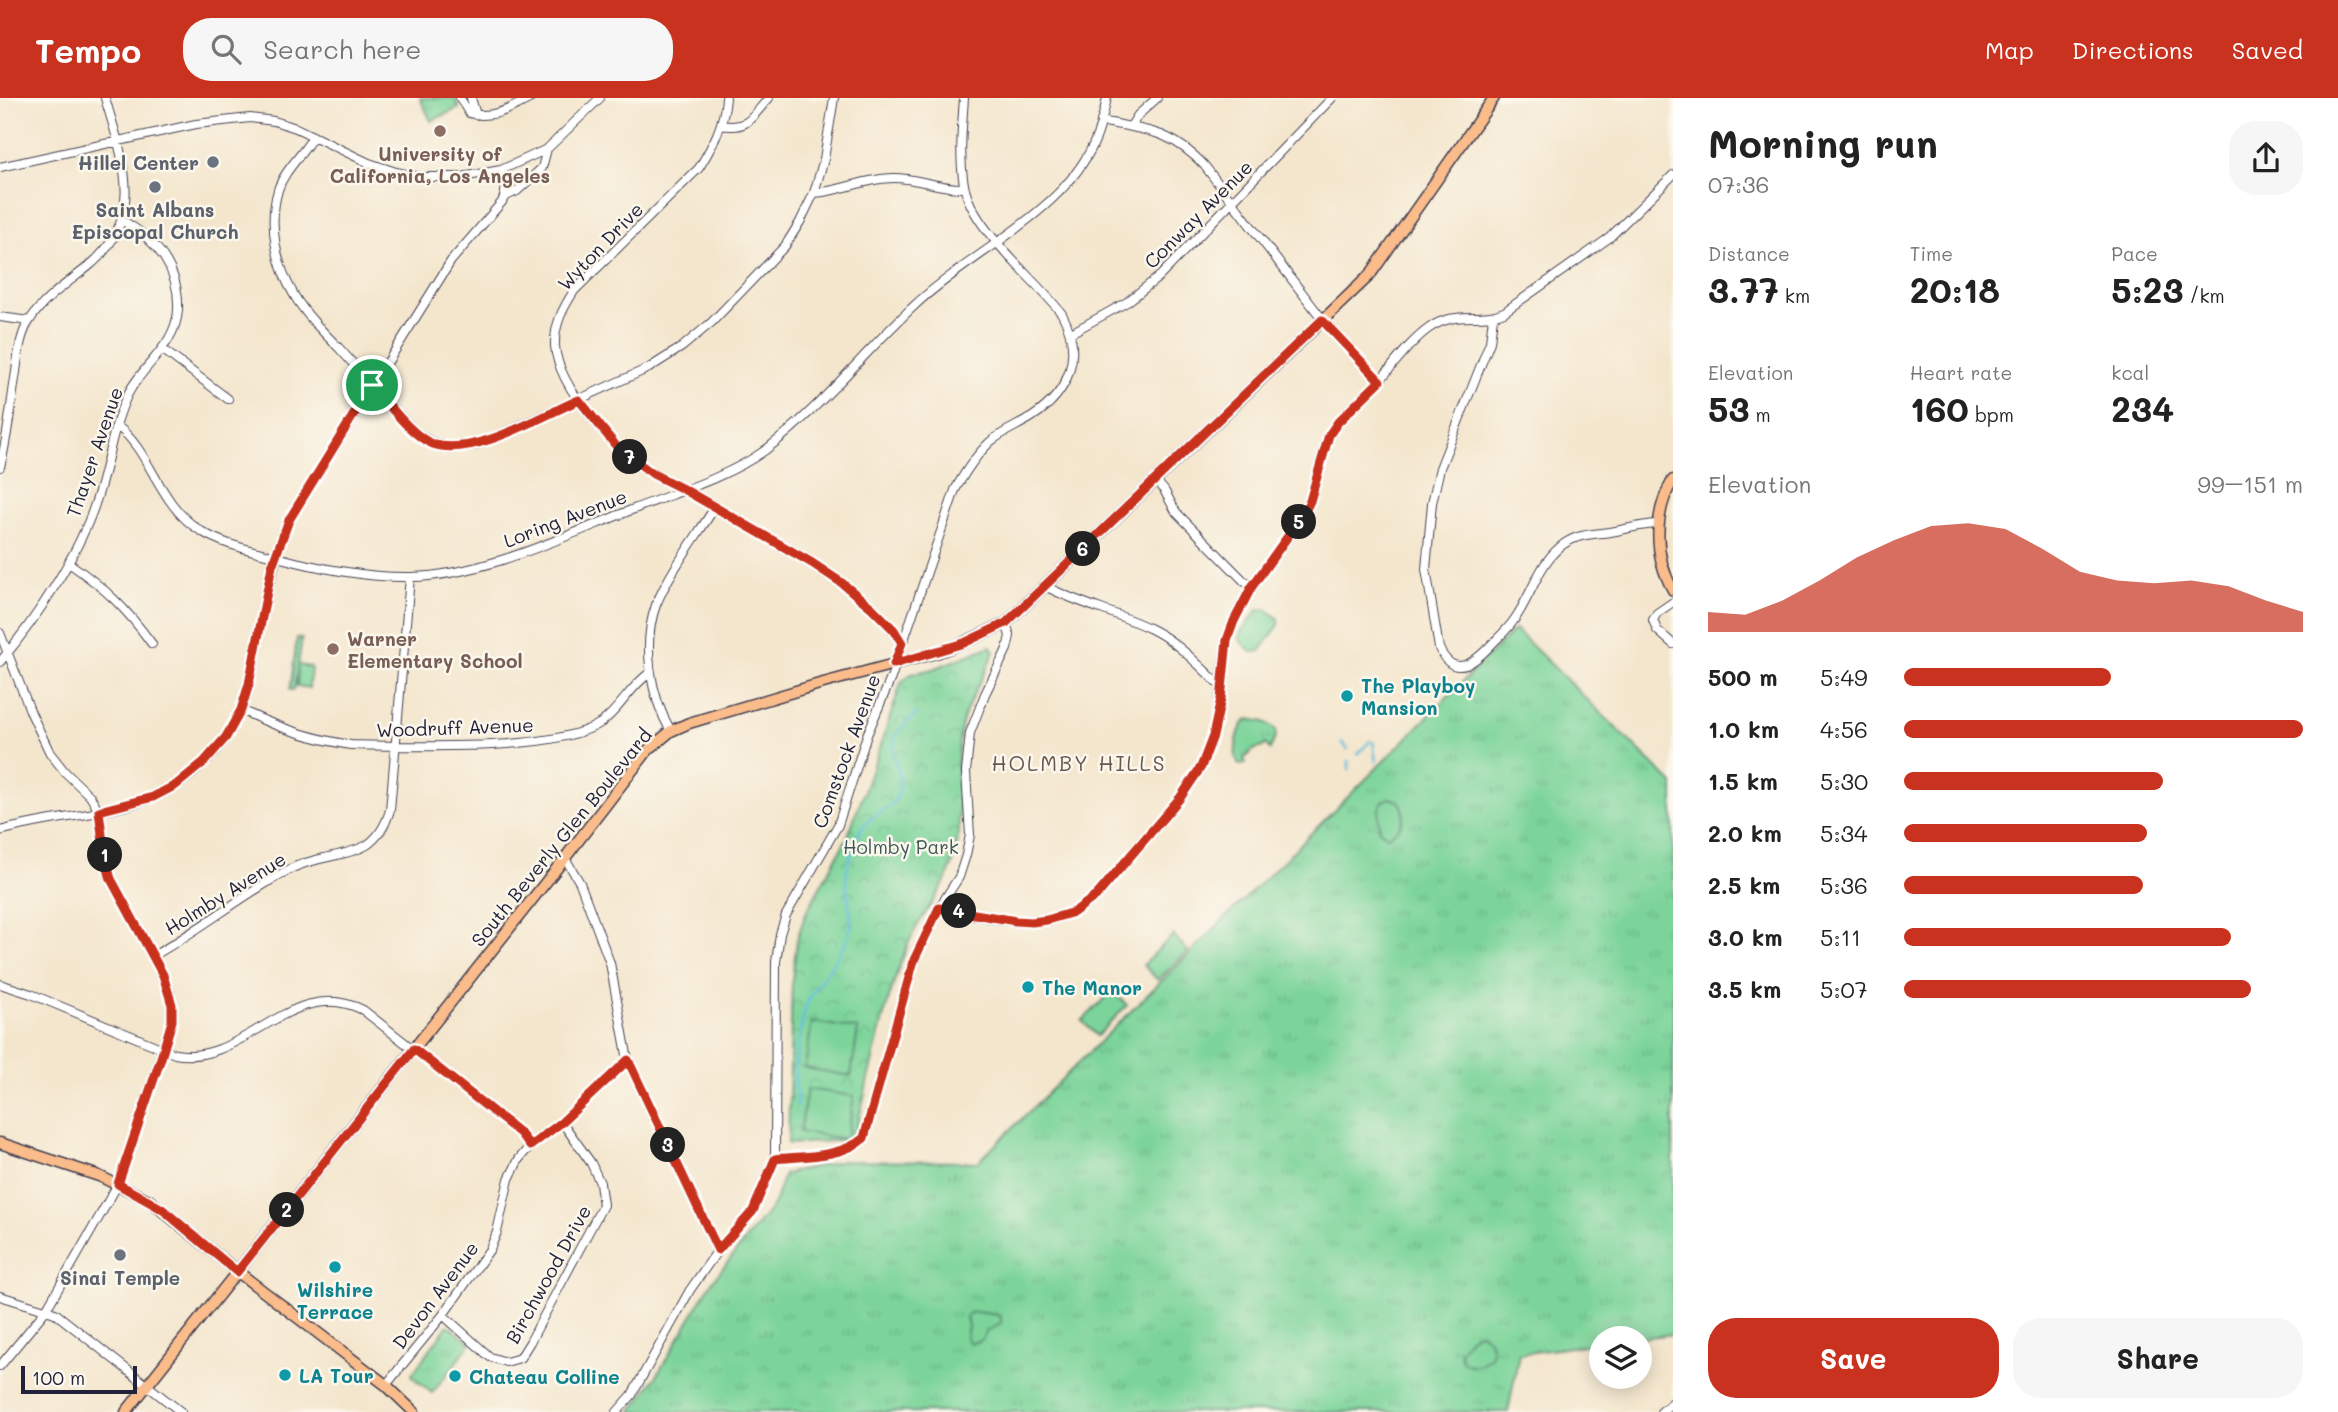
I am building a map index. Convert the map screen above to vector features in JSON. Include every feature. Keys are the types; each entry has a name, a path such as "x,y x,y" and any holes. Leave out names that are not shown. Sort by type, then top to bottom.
{"main road":[{"name":"South Beverly Glen Boulevard","path":"125,1412 648,750 671,731 708,717 964,643 1006,623 1370,275 1494,98"},
{"path":"1673,480 1658,524 1662,567 1673,590"},
{"path":"0,1143 56,1160 118,1184 162,1209 237,1272 386,1385 414,1412"}],"street":[{"path":"0,467 19,353 29,321 50,298 104,253 123,221 126,189 104,98"},
{"path":"460,98 469,113 483,117 531,98"},
{"path":"471,98 476,115"},
{"path":"0,167 196,124 250,118 274,121 396,173 420,177 462,177 501,170 547,149 600,98"},
{"name":"Wyton Drive","path":"726,98 722,125 699,168 574,291 556,327 555,345 559,364 579,400 617,447 653,474 715,507 842,583 891,627 902,643"},
{"path":"722,125 742,126 769,98"},
{"path":"313,136 278,188 274,213 281,267 294,295 317,325 415,432 432,444 452,448 477,445 649,368 682,347 712,322 785,246 800,222 814,193 824,159 834,98"},
{"path":"964,98 961,151 964,188 981,222 1052,300 1071,332"},
{"name":"Loring Avenue","path":"117,426 133,444 167,498 183,517 216,539 346,572 410,578 457,571 496,561 685,490 738,467 761,453 790,430 916,304 1046,206 1074,176 1091,150 1107,98"},
{"path":"1131,126 1138,115 1157,98"},
{"name":"Conway Avenue","path":"1071,332 1115,309 1177,261 1332,98"},
{"path":"1101,121 1150,130 1181,144 1204,165 1322,320 1380,381"},
{"path":"0,831 153,797 176,785 204,762 226,737 241,710 249,684 275,556 289,520 451,261 506,196 517,191 542,169 547,149"},
{"path":"501,170 506,196"},
{"path":"939,908 1032,922 1062,917 1086,904 1191,784 1210,746 1218,717 1227,640 1253,586 1303,515 1310,501 1329,435 1338,422 1380,381 1416,339 1436,324 1461,316 1493,317 1510,308 1609,238 1673,176"},
{"path":"814,193 829,192 875,179 921,180 953,189 964,188"},
{"name":"Thayer Avenue","path":"0,662 69,563 97,500 127,396 174,330 178,294 174,275 156,246 143,233 123,221"},
{"path":"0,317 29,321"},
{"path":"1493,317 1490,342 1440,468 1432,503 1427,578 1436,635 1443,656 1448,662 1461,667 1479,657 1513,622 1544,566 1561,545 1586,534 1658,524"},
{"name":"Comstock Avenue","path":"617,1412 632,1395 690,1290 718,1250 753,1211 775,1159 776,962 786,915 838,825 867,735 891,678 955,490 967,468 986,447 1004,432 1031,418 1060,392 1069,374 1072,356 1071,332"},
{"path":"162,349 228,399"},
{"path":"1155,480 1187,524 1245,582 1253,586"},
{"path":"671,731 663,717 651,671 650,638 656,607 666,585 715,507"},
{"path":"69,563 112,596 131,615 152,644"},
{"name":"Holmby Avenue","path":"0,1366 46,1310 118,1184 172,1021 172,1005 166,984 153,956 288,870 323,856 359,849 378,836 386,825 397,746 410,578"},
{"path":"1045,586 1063,596 1167,638 1222,687"},
{"path":"1673,602 1657,613 1653,620 1657,630 1673,644"},
{"path":"775,1159 840,1151 855,1146 864,1138 914,960 939,908 959,877 966,855 970,835 966,772 970,733 1007,649 1010,636 1006,623"},
{"path":"0,633 50,754 90,796 99,811 105,858 111,879 153,956"},
{"name":"Woodruff Avenue","path":"241,710 292,731 351,745 532,742 580,732 602,722 642,677 651,671"},
{"path":"565,858 580,883 610,963 628,1060 718,1250"},
{"path":"0,984 31,994 163,1049 190,1057 219,1050 300,1006 317,1002 352,1004 520,1133 530,1146"},
{"name":"Devon Avenue","path":"386,1385 443,1315 490,1249 497,1232 509,1179 519,1160 530,1146 562,1122 628,1060"},
{"name":"Birchwood Drive","path":"443,1315 490,1357 506,1362 520,1358 530,1342 603,1205 600,1183 591,1163 562,1122"},
{"path":"0,1296 55,1313 181,1412"},
{"path":"1661,1412 1673,1402"}],"green space":[{"path":"420,98 455,98 459,108 431,121"},
{"path":"1266,609 1279,619 1279,625 1260,651 1252,652 1241,642 1239,635 1258,610"},
{"path":"1515,629 1673,784 1673,1334 1652,1337 1652,1326 1589,1326 1589,1345 1519,1354 1508,1412 631,1412 656,1377 711,1283 774,1204 784,1174 842,1161 978,1162"},
{"path":"297,638 302,639 298,665 311,667 309,688 297,686 298,667 294,690 290,690"},
{"name":"Holmby Park","path":"991,646 994,652 968,706 961,729 957,770 957,848 949,873 914,932 900,964 879,1033 857,1127 848,1140 788,1144 792,980 797,939 806,913 847,838 901,683 911,674 933,669"},
{"path":"1249,719 1265,722 1276,730 1276,736 1270,749 1265,744 1253,750 1244,759 1246,764 1239,765 1236,754 1237,740 1241,727"},
{"path":"1389,798 1399,801 1403,816 1400,826 1387,836 1379,830 1378,815 1380,807"},
{"path":"1173,935 1188,951 1158,980 1143,965"},
{"path":"1112,991 1127,1005 1097,1036 1082,1021"},
{"path":"812,1022 858,1029 851,1076 805,1068"},
{"path":"807,1089 854,1096 847,1139 800,1132"},
{"path":"977,1312 997,1315 1001,1318 1001,1323 987,1331 980,1341 970,1343 966,1338 966,1317"},
{"path":"448,1325 471,1343 432,1393 412,1374"},
{"path":"1478,1332 1485,1335 1489,1341 1491,1356 1480,1364 1472,1365 1461,1359 1460,1351"}],"waterway":[{"path":"797,1106 795,1069 806,1007 840,951 850,928 846,884 850,856 862,828 898,795 899,773 893,746 903,726 917,714"},
{"path":"1358,754 1370,741"},
{"path":"1342,742 1348,749"},
{"path":"1373,742 1376,762"},
{"path":"1349,761 1349,769"}],"place":[{"name":"University of California, Los Angeles","path":"440,131"},
{"name":"Hillel Center","path":"213,162"},
{"name":"Saint Albans Episcopal Church","path":"155,187"},
{"name":"Warner Elementary School","path":"333,649"},
{"name":"The Playboy Mansion","path":"1347,696"},
{"name":"The Manor","path":"1028,987"},
{"name":"Sinai Temple","path":"120,1255"},
{"name":"Wilshire Terrace","path":"335,1267"},
{"name":"LA Tour","path":"285,1375"},
{"name":"Chateau Colline","path":"455,1376"}],"district":[{"name":"HOLMBY HILLS","path":"1079,762"}],"route":[{"path":"1322,320 1380,381 1338,422 1329,435 1316,485 1303,515 1251,588 1234,621 1227,640 1221,699 1213,736 1191,784 1097,895 1074,912 1032,922 939,908 914,960 864,1138 855,1146 840,1151 775,1159 753,1211 718,1250 628,1060 562,1122 530,1146 520,1133 414,1049 237,1272 162,1209 118,1184 161,1058 172,1021 172,1005 163,975 111,879 105,858 99,811 153,797 176,785 204,762 226,737 241,710 249,684 272,566 289,520 372,385 415,432 432,444 452,448 477,445 579,400 617,447 653,474 812,563 872,608 894,630 902,643 894,664 964,643 1006,623 1322,320"}]}
